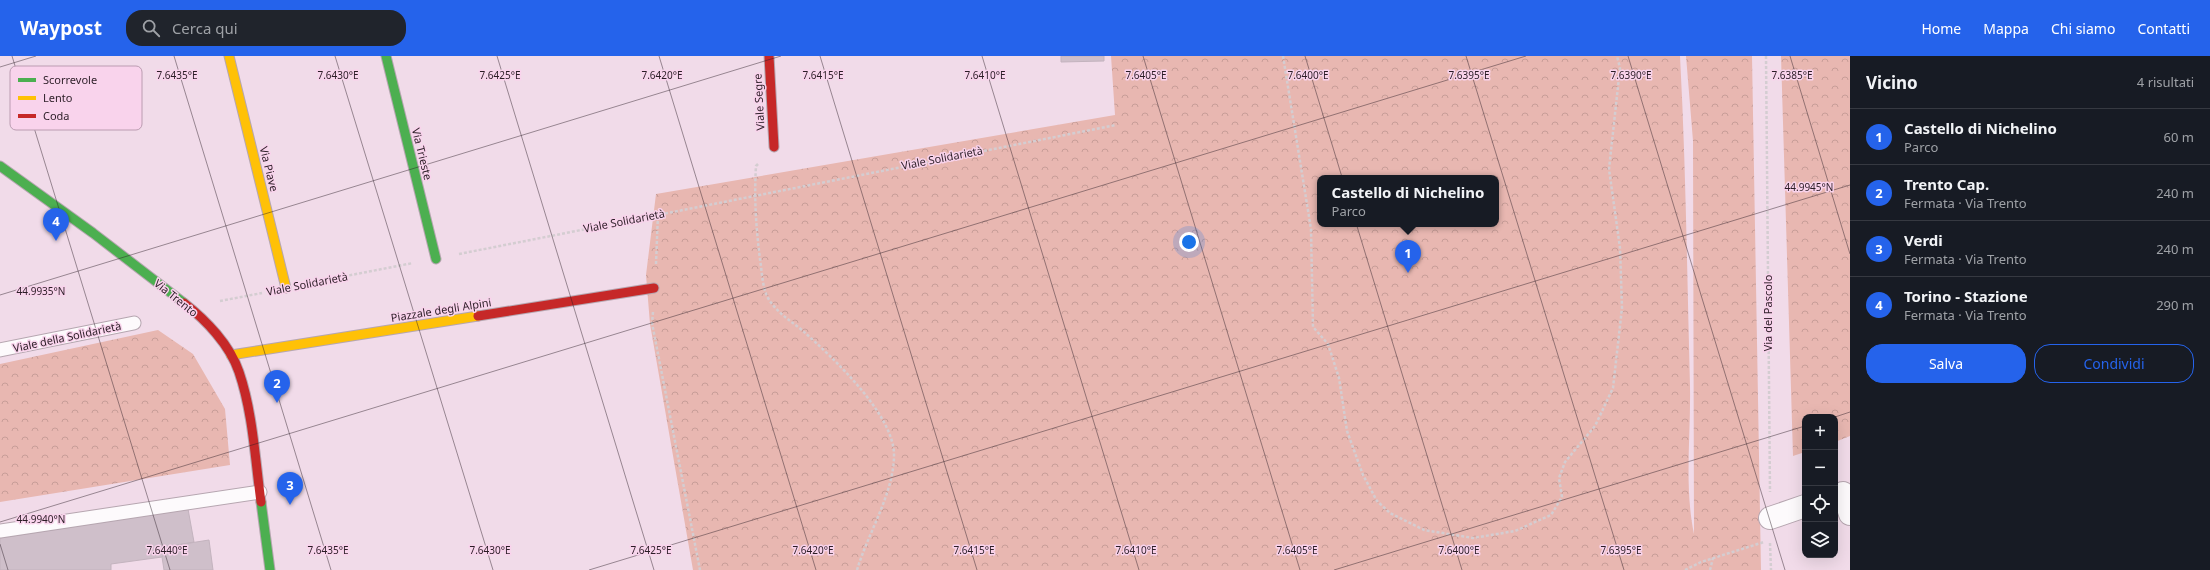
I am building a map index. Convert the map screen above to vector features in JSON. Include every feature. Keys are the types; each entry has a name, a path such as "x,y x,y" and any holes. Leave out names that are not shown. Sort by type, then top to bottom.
{"street":[{"name":"Via Piave","path":"229,56 286,288"},
{"name":"Via Trieste","path":"386,56 436,259"},
{"name":"Viale Segre","path":"769,56 774,147"},
{"name":"Via Trento","path":"0,166 93,233 189,308 211,328 231,355 239,371 249,411 270,570"},
{"name":"Piazzale degli Alpini","path":"231,355 654,288"},
{"path":"1843,493 1850,514"},
{"path":"1770,518 1802,507"}],"lane":[{"name":"Viale della Solidarietà","path":"0,350 134,323"},
{"path":"0,531 260,492"}],"path":[{"path":"1283,56 1311,229 1313,327 1328,344 1340,378 1347,431 1363,475 1377,501 1390,513 1424,530 1473,538 1515,531 1551,515 1562,497 1559,478 1565,462 1595,426 1613,388 1622,308 1620,248 1609,169 1620,76 1617,56"},
{"name":"Via del Pascolo","path":"1766,56 1770,518"},
{"name":"Viale Solidarietà","path":"189,308 754,195 1116,125"},
{"path":"774,147 756,166 754,195 754,215 762,276 767,296 778,312 795,324 837,361 862,391 890,433 894,454 893,472 857,570"},
{"path":"652,323 700,570"},
{"path":"1685,570 1713,558 1770,540 1771,570"},
{"path":"1710,570 1713,558"}],"green space":[{"path":"1111,56 1680,56 1685,180 1690,386 1689,498 1694,534 1693,141 1686,56 1752,56 1761,570 693,570 650,324 646,275 656,194 1115,115"},
{"path":"1781,56 1850,56 1850,436 1838,441 1838,414 1802,414 1802,453 1793,456"},
{"path":"158,330 193,354 225,409 230,465 0,502 0,364"}],"building":[{"path":"1061,56 1104,56 1104,61 1061,62"},
{"path":"188,509 194,542 171,546 162,557 111,564 111,570 0,570 0,538"},
{"path":"209,540 213,570 164,570 162,557 171,546"}],"traffic: fast":[{"path":"386,56 436,259"},
{"path":"0,166 93,233 184,303"},
{"path":"261,502 270,570"}],"traffic: slow":[{"path":"229,56 286,288"},
{"path":"231,355 478,316"}],"traffic: jam":[{"path":"769,56 774,147"},
{"path":"478,316 654,288"},
{"path":"184,303 209,325 230,352 239,372 251,420 261,502"}],"place":[{"name":"Torino - Stazione","path":"56,241"},
{"name":"Castello di Nichelino","path":"1408,273"},
{"name":"Trento Cap.","path":"277,403"},
{"name":"Verdi","path":"290,505"}]}
